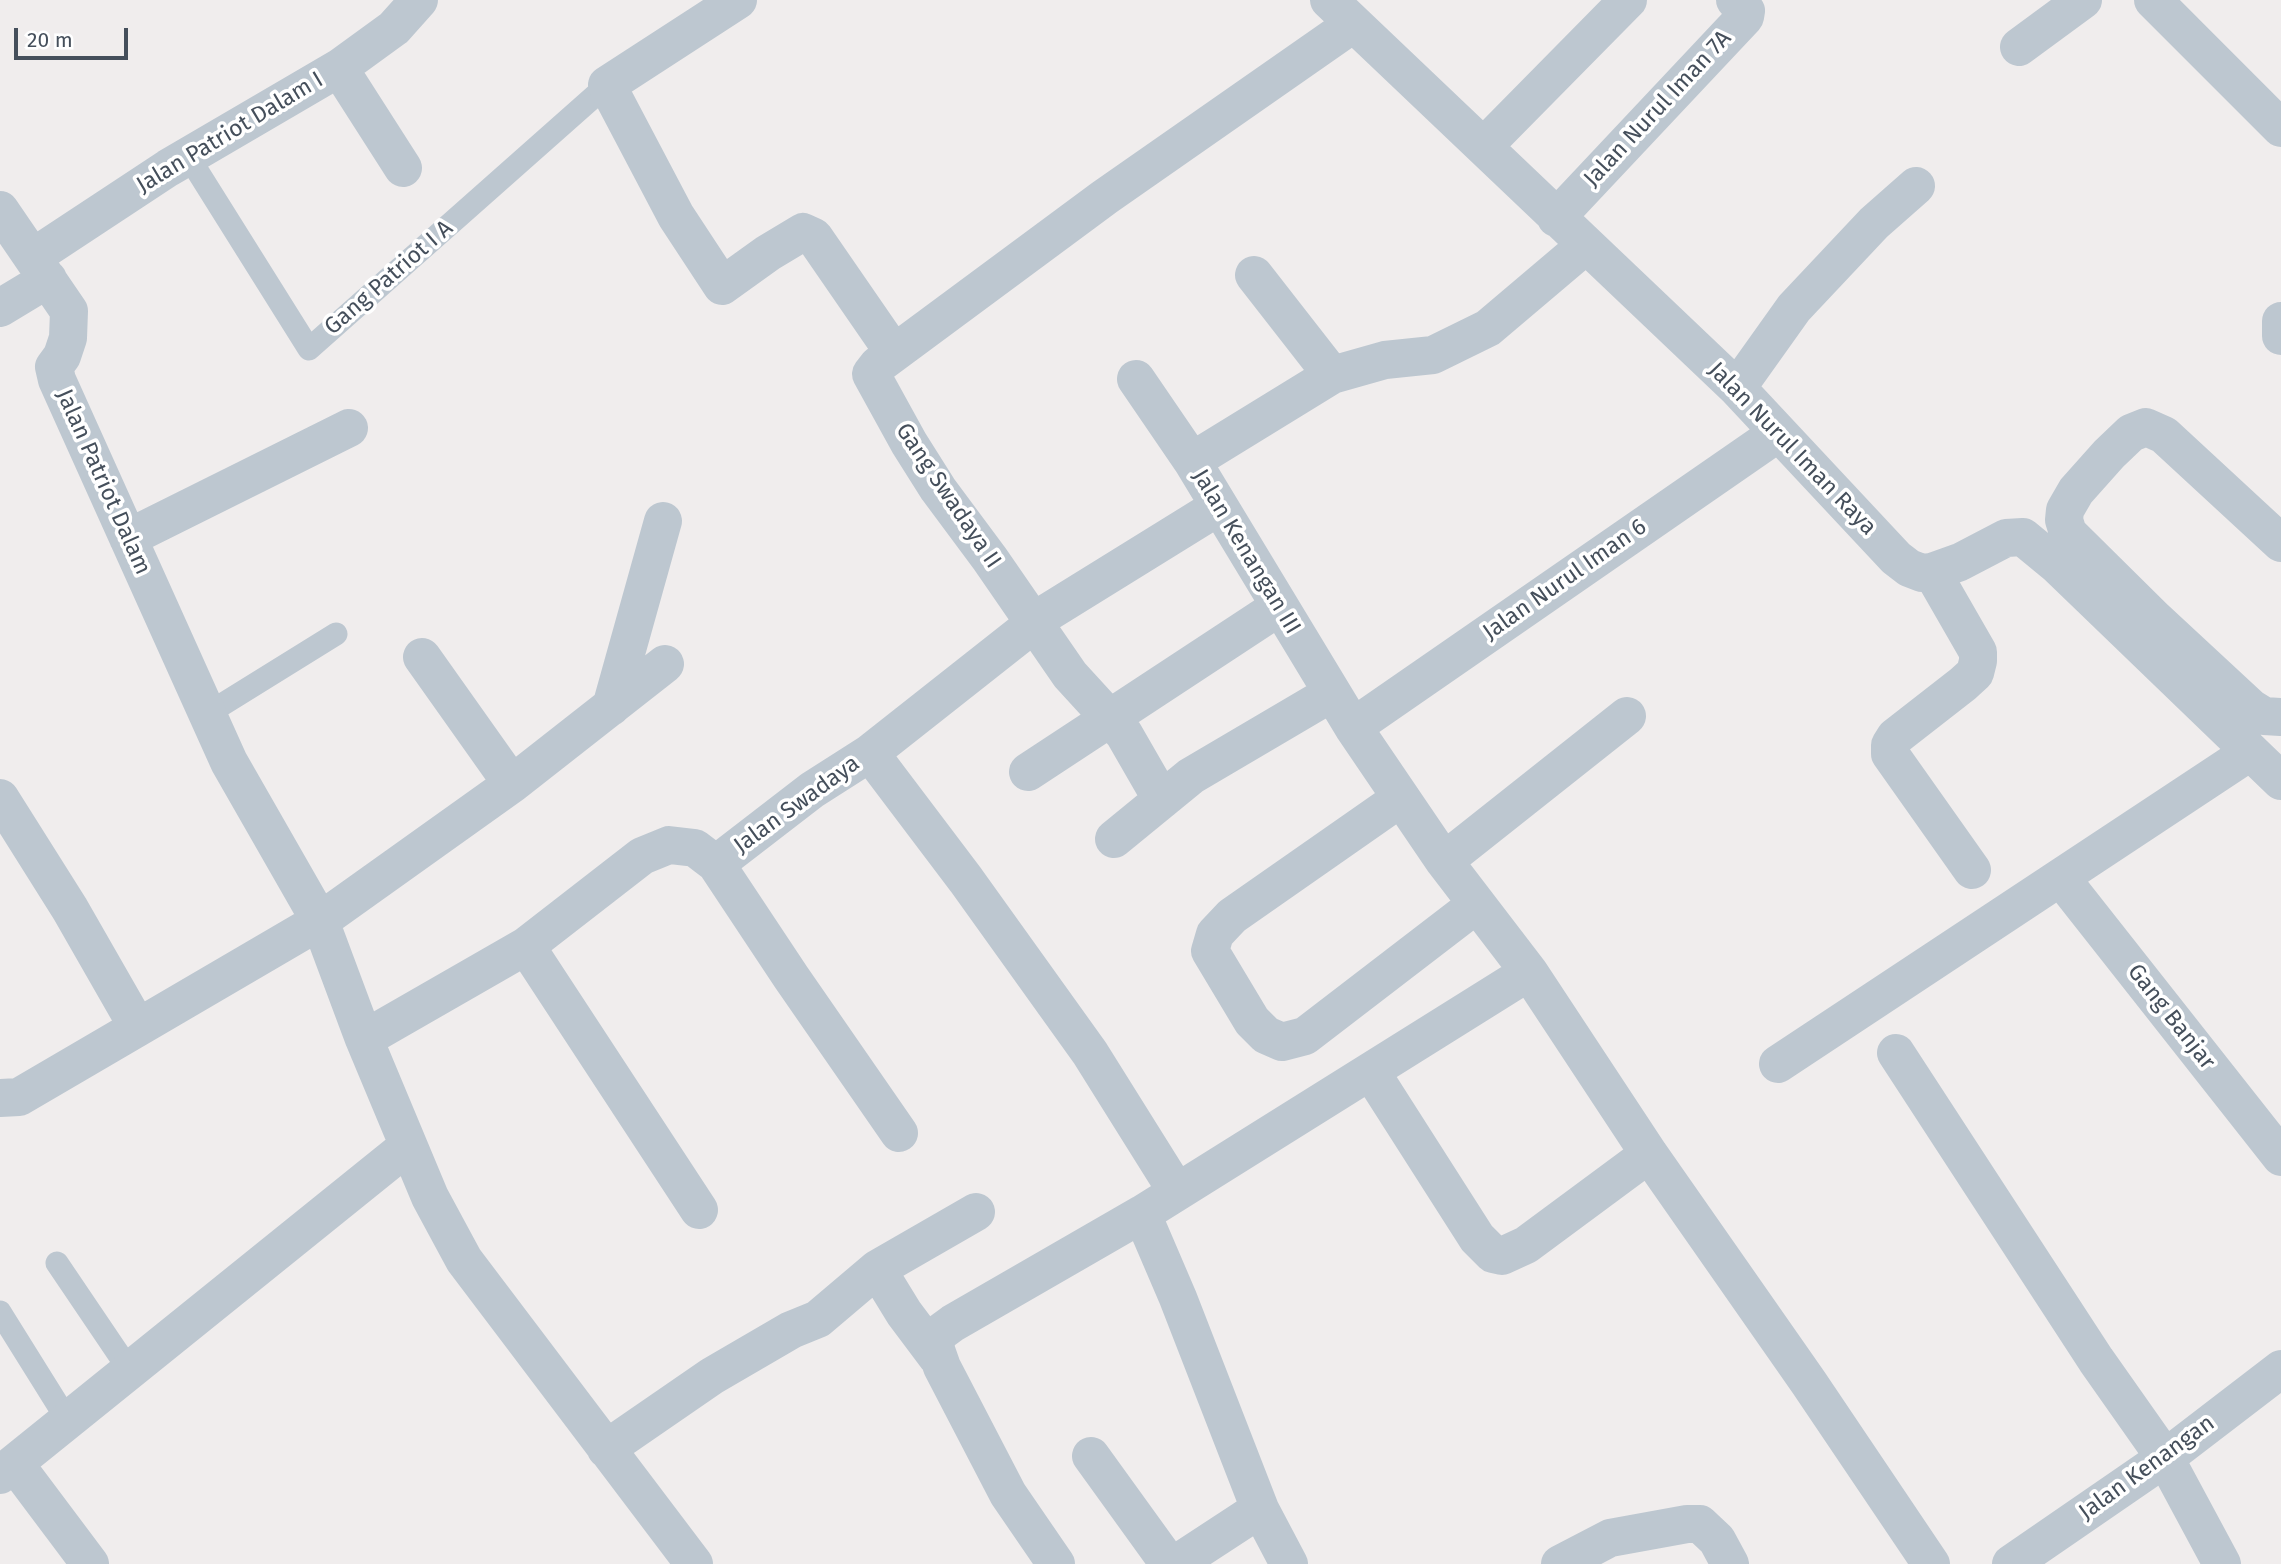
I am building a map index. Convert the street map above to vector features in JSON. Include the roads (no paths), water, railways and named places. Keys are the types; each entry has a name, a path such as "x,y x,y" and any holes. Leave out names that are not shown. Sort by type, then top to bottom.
{"street":[{"name":"Jalan Patriot Dalam I","path":"0,308 41,268 188,156 339,68 394,28 419,0"},
{"path":"738,0 607,85 676,216 722,286 803,232 814,237 894,353 1105,197 1341,12"},
{"path":"1484,146 1628,0"},
{"name":"Jalan Nurul Iman 7A","path":"1556,218 1745,17 1746,10 1735,0"},
{"path":"2019,47 2083,0"},
{"path":"2154,0 2281,128"},
{"name":"Jalan Nurul Iman Raya","path":"1341,12 1737,388 1896,558 1909,568 1922,573 1932,572"},
{"path":"339,68 403,169"},
{"path":"1737,388 1794,308 1874,223 1916,186"},
{"name":"Jalan Patriot Dalam","path":"0,210 69,311 68,338 62,356 54,367 57,380 229,762 320,921 364,1040 430,1196 464,1259 694,1564"},
{"path":"1192,461 1332,375 1385,360 1433,355 1488,328 1586,245"},
{"path":"1254,275 1332,375"},
{"path":"2281,321 2281,336"},
{"name":"Gang Swadaya II","path":"894,353 871,374 923,466 1035,623"},
{"name":"Jalan Kenangan III","path":"1136,379 1192,461 1353,727 1444,861 1530,972 1649,1154 1931,1564"},
{"path":"2281,542 2164,435 2146,427 2131,433 2109,454 2076,491 2065,510 2064,520 2068,533 2155,619 2251,708 2264,716 2281,717"},
{"path":"128,538 349,428"},
{"name":"Jalan Nurul Iman 6","path":"1353,727 1778,433"},
{"name":"Jalan Swadaya","path":"364,1040 526,946 642,856 669,845 695,848 716,864 812,790 870,753 1050,611 1218,507"},
{"path":"611,707 663,521"},
{"path":"1972,870 1890,754 1890,745 1895,737 1975,673 1978,661 1978,652 1932,572 1960,562 2006,538 2023,537 2057,565 2281,781"},
{"path":"1028,772 1279,607"},
{"path":"1035,623 1070,675 1124,734 1163,800"},
{"path":"422,657 512,784"},
{"path":"0,1098 19,1097 320,921 512,784 665,664"},
{"path":"1114,838 1191,776 1332,693"},
{"path":"1444,861 1627,716"},
{"path":"1778,1064 2250,752"},
{"path":"870,753 966,880 1090,1053 1177,1192"},
{"path":"0,798 70,909 137,1026"},
{"path":"1401,798 1232,916 1215,934 1210,951 1252,1021 1266,1035 1282,1042 1305,1036 1477,904"},
{"path":"716,864 899,1132"},
{"name":"Gang Banjar","path":"2061,878 2281,1157"},
{"path":"526,946 699,1210"},
{"path":"937,1357 936,1340 943,1329 1142,1214 1530,972"},
{"path":"1896,1053 2096,1360 2165,1458 2222,1564"},
{"path":"1371,1072 1477,1238 1493,1254 1502,1256 1526,1245 1649,1154"},
{"path":"90,1564 7,1470 408,1146"},
{"path":"606,1449 712,1376 791,1330 818,1319 877,1269 976,1212"},
{"path":"1142,1214 1178,1298 1260,1509 1289,1564"},
{"path":"877,1269 904,1313 937,1357 1008,1494 1056,1564"},
{"name":"Jalan Kenangan","path":"2011,1564 2165,1458 2281,1369"},
{"path":"1091,1456 1169,1564"},
{"path":"1176,1564 1260,1509"},
{"path":"1569,1558 1610,1538 1700,1524 1717,1540 1730,1564"}],"lane":[{"name":"Gang Patriot I A","path":"188,156 309,349 607,85"},
{"path":"207,714 336,634"},
{"path":"57,1263 130,1371"},
{"path":"0,1312 68,1421"}]}
